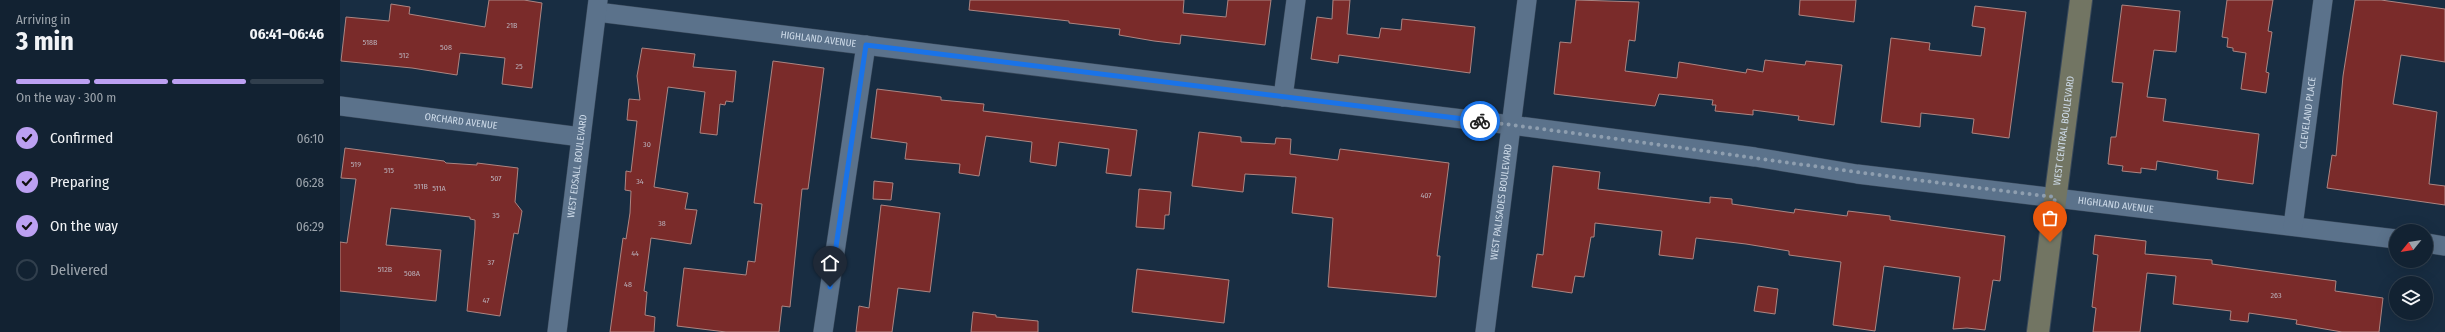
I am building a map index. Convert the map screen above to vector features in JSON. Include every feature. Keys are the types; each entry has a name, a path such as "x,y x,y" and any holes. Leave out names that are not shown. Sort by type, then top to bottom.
{"main road":[{"name":"WEST CENTRAL BOULEVARD","path":"2038,332 2081,0"}],"street":[{"path":"1283,96 1296,0"},
{"name":"WEST PALISADES BOULEVARD","path":"1485,332 1527,0"},
{"name":"CLEVELAND PLACE","path":"2293,226 2323,0"},
{"name":"HIGHLAND AVENUE","path":"598,6 866,45 1283,96 1755,157 1857,174 2389,238"},
{"name":"WEST EDSALL BOULEVARD","path":"557,332 598,6"},
{"path":"823,332 866,45"},
{"name":"ORCHARD AVENUE","path":"340,106 581,137"},
{"path":"2433,244 2445,246"}],"building":[{"path":"489,0 524,0 542,3 532,88 502,84 505,58 460,53 457,75 412,68 341,61 346,17 389,21 391,4 410,7 409,14 485,27"},
{"path":"970,0 1184,0 1183,13 1226,17 1228,0 1271,0 1265,45 1181,35 1180,44 1154,41 1119,35 1120,29 1069,23 1069,21 969,10"},
{"path":"1333,0 1350,0 1347,34 1379,38 1381,28 1401,30 1402,19 1475,27 1470,73 1339,55 1338,63 1311,59 1317,17 1332,19"},
{"path":"1576,0 1639,2 1635,41 1629,40 1625,71 1677,78 1679,62 1746,73 1747,69 1763,72 1765,60 1805,65 1806,61 1842,65 1834,125 1798,120 1799,116 1753,110 1753,115 1715,111 1716,105 1712,105 1713,100 1659,94 1655,106 1554,94 1560,42 1571,43"},
{"path":"1800,0 1856,0 1854,22 1799,15"},
{"path":"2227,0 2273,0 2268,31 2272,32 2266,72 2269,73 2266,93 2241,89 2246,53 2233,51 2233,48 2227,47 2228,38 2222,37"},
{"path":"2355,0 2381,0 2445,9 2445,62 2401,55 2393,104 2437,112 2429,184 2445,186 2445,205 2327,188 2332,155 2336,156 2343,76"},
{"path":"2122,5 2180,11 2176,52 2154,50 2147,97 2166,99 2163,121 2259,134 2253,184 2217,179 2218,171 2157,161 2156,170 2141,168 2141,173 2122,171 2123,166 2108,164 2111,137 2116,137 2123,83 2112,82"},
{"path":"1975,6 2026,12 2009,138 1972,133 1974,119 1921,113 1920,127 1881,122 1891,38 1930,43 1929,50 1981,56 1985,28 1972,26"},
{"path":"642,48 695,54 693,67 736,71 733,102 726,101 725,105 720,104 717,135 700,133 705,92 668,87 654,187 688,193 685,209 697,210 691,244 651,238 644,291 647,292 645,315 655,317 654,332 610,332 623,238 626,239 630,213 631,191 625,190 626,171 631,172 637,121 627,120 629,99 640,100 637,76"},
{"path":"773,61 824,68 808,189 802,189 790,307 782,306 779,332 726,332 677,326 684,268 746,275 748,261 755,262 762,204 754,203"},
{"path":"877,89 941,97 941,100 984,104 983,111 1137,130 1131,176 1106,173 1109,149 1059,142 1056,166 1030,162 1032,142 986,136 979,176 959,173 960,164 905,159 907,143 871,138"},
{"path":"1199,132 1241,137 1241,142 1275,144 1276,138 1291,139 1290,154 1338,160 1340,149 1449,163 1437,256 1440,256 1436,297 1328,287 1333,218 1292,213 1296,177 1245,174 1243,192 1192,186"},
{"path":"345,148 444,161 446,163 477,165 477,163 518,168 515,202 522,211 518,234 514,233 500,316 467,311 475,228 475,220 470,219 470,217 391,208 386,245 441,250 436,301 340,291 340,242 347,243 356,179 341,178"},
{"path":"1553,166 1600,172 1598,189 1710,203 1710,197 1732,199 1732,204 1794,213 1795,209 1847,216 1848,211 1890,216 1890,220 2005,236 2000,281 1993,280 1985,330 1967,328 1953,329 1960,277 1884,266 1875,331 1833,325 1841,262 1789,255 1789,251 1696,238 1693,259 1659,255 1662,231 1595,223 1594,237 1591,237 1584,277 1575,276 1572,293 1532,287 1537,254 1543,255"},
{"path":"874,181 893,183 891,200 873,199"},
{"path":"1139,189 1171,192 1169,215 1165,215 1164,229 1136,227"},
{"path":"881,205 940,213 930,292 898,288 892,332 856,332 859,306 869,308"},
{"path":"2095,235 2146,241 2145,254 2212,260 2212,264 2336,281 2335,291 2383,298 2379,332 2342,332 2296,324 2297,320 2249,313 2248,322 2230,320 2231,311 2173,304 2176,276 2147,273 2140,332 2093,332 2096,308 2092,307 2098,255 2093,254"},
{"path":"1137,269 1229,280 1224,323 1132,312"},
{"path":"1758,286 1778,289 1775,314 1754,311"},
{"path":"973,312 996,315 996,317 1038,321 1038,332 971,332"}],"way so far":[{"path":"1480,121 1755,157 1857,174 2055,197 2050,242"}],"route":[{"path":"830,287 866,45 1480,121"}]}
